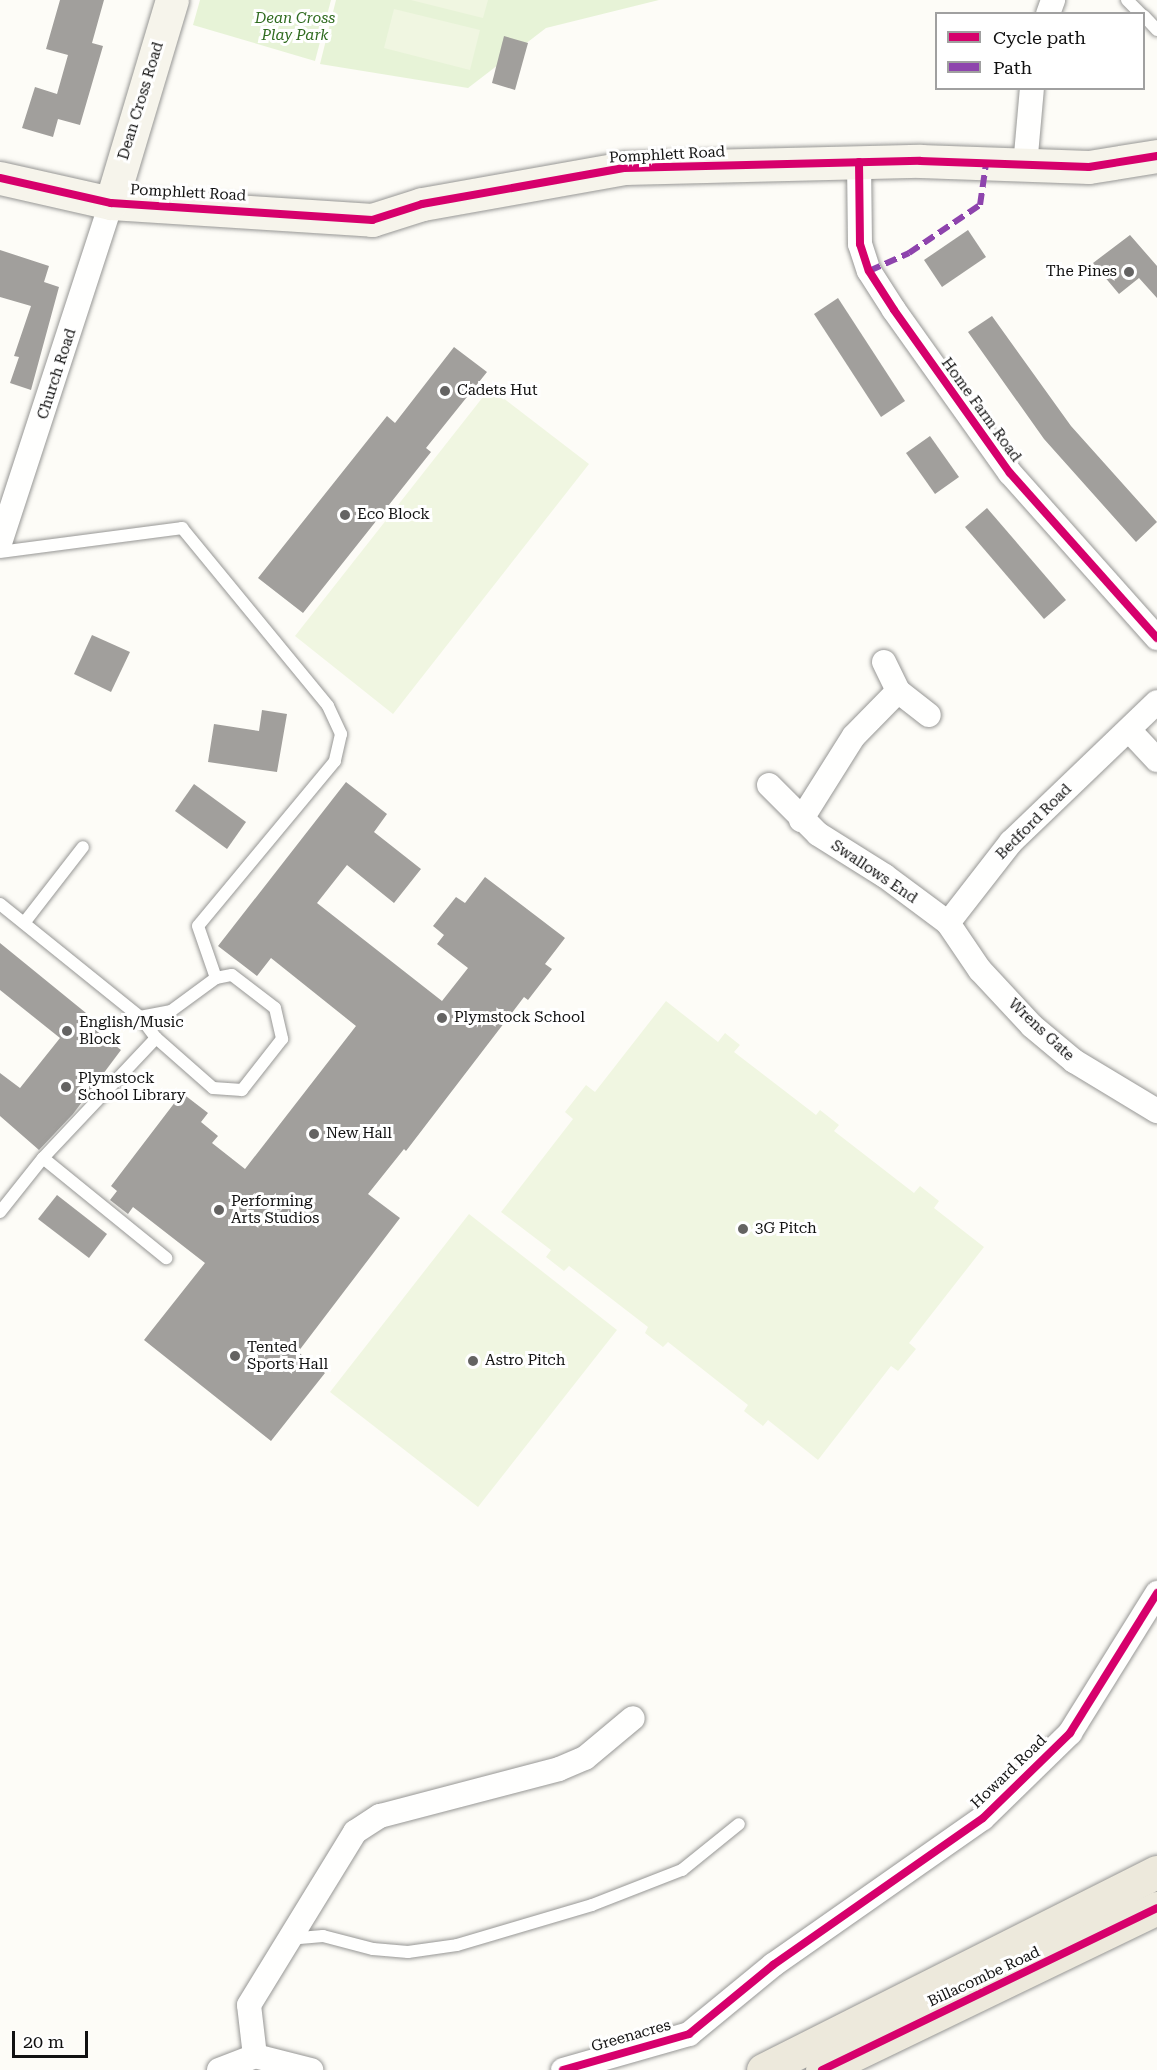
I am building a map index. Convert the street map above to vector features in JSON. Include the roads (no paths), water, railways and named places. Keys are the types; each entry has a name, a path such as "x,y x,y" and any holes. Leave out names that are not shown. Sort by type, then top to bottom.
{"main road":[{"name":"Billacombe Road","path":"763,2070 1157,1872"},
{"name":"Billacombe Road","path":"822,2070 1157,1908"}],"street":[{"name":"Dean Cross Road","path":"111,203 172,0"},
{"path":"1025,166 1032,90"},
{"name":"Pomphlett Road","path":"0,178 111,203 372,220 422,204 624,168 859,162 1089,167 1157,156"},
{"name":"Home Farm Road","path":"859,162 860,244 869,271 1010,473 1157,638"},
{"name":"Church Road","path":"0,543 111,203"},
{"path":"884,662 898,691 929,715"},
{"path":"801,820 854,736 898,691"},
{"name":"Bedford Road","path":"948,923 1011,842 1157,702"},
{"path":"1129,730 1157,760"},
{"name":"Swallows End","path":"769,785 801,820 948,923"},
{"name":"Wrens Gate","path":"948,923 980,970 1032,1026 1074,1061 1157,1111"},
{"name":"Howard Road","path":"773,1965 983,1818 1070,1733 1157,1593"},
{"path":"255,2056 249,2005 355,1832 371,1821 559,1769 585,1758 633,1718"},
{"name":"Greenacres","path":"576,2068 689,2034 773,1965"},
{"path":"219,2070 255,2056 311,2070"}],"lane":[{"path":"1127,0 1139,12"},
{"path":"1145,18 1157,30"},
{"path":"0,552 182,528 328,706 341,734 335,761 198,926 216,978"},
{"path":"24,923 83,847"},
{"path":"0,904 140,1017 156,1038 213,1088 242,1090 282,1039 275,1008 232,975 216,978 171,1011 140,1017"},
{"path":"0,1212 43,1158 156,1038"},
{"path":"43,1158 166,1258"},
{"path":"287,1940 323,1936 373,1949 408,1952 457,1945 592,1905 682,1870 739,1824"}],"place":[{"name":"The Pines","path":"1129,272"},
{"name":"Cadets Hut","path":"445,391"},
{"name":"Eco Block","path":"345,515"},
{"name":"Plymstock School","path":"442,1018"},
{"name":"English/Music Block","path":"67,1031"},
{"name":"Plymstock School Library","path":"66,1087"},
{"name":"New Hall","path":"314,1134"},
{"name":"Performing Arts Studios","path":"219,1210"},
{"name":"3G Pitch","path":"743,1229"},
{"name":"Tented Sports Hall","path":"235,1356"},
{"name":"Astro Pitch","path":"473,1361"}],"park label":[{"name":"Dean Cross Play Park","path":"295,26"}]}
